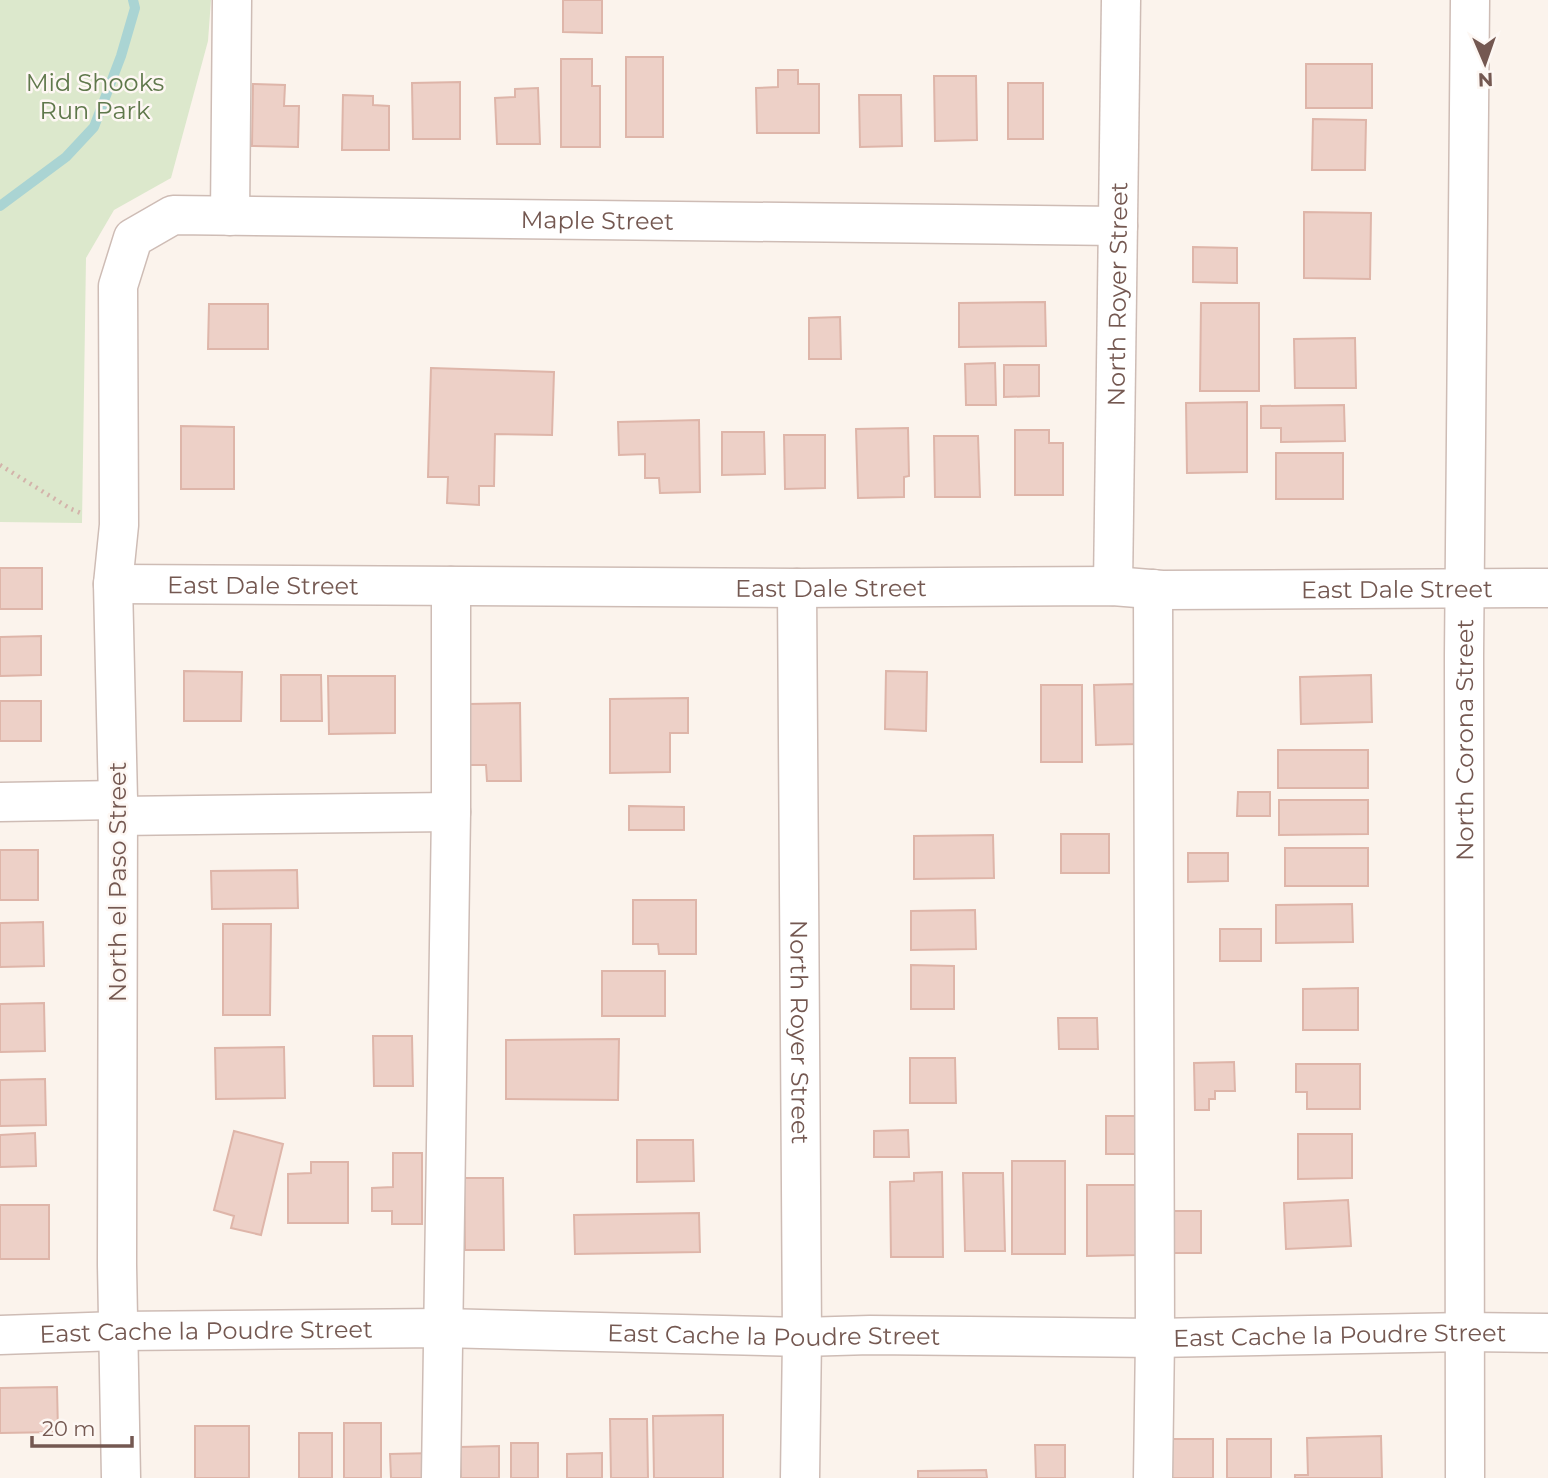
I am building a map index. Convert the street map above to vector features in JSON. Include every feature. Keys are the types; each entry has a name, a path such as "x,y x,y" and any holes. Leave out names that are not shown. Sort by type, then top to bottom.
{"street":[{"path":"230,216 232,0"},
{"name":"North Royer Street","path":"1113,586 1121,0"},
{"name":"North Corona Street","path":"1465,1478 1464,589 1470,0"},
{"name":"Maple Street","path":"118,286 133,239 173,215 1118,226"},
{"name":"North el Paso Street","path":"118,286 119,525 113,584 118,808 118,1331 121,1478"},
{"name":"East Dale Street","path":"113,584 797,588 1113,586 1153,589 1548,588"},
{"path":"441,1478 451,812 451,586"},
{"name":"North Royer Street","path":"797,588 802,1337 800,1478"},
{"path":"1153,589 1153,1478"},
{"path":"0,802 118,808 451,812"},
{"name":"East Cache la Poudre Street","path":"0,1335 118,1331 442,1328 802,1337 870,1335 1155,1338 1466,1332 1548,1334"}],"path":[{"path":"0,465 71,509 119,525"}],"green space":[{"name":"Mid Shooks Run Park","path":"0,0 211,0 208,41 171,178 114,210 86,258 82,523 0,522"}],"building":[{"path":"563,0 602,0 602,33 563,32"},
{"path":"626,57 663,57 663,137 626,137"},
{"path":"561,59 592,59 592,86 600,86 600,147 561,147"},
{"path":"1306,64 1372,64 1372,108 1306,108"},
{"path":"778,70 798,70 798,84 819,84 819,133 757,133 756,88 778,87"},
{"path":"934,76 976,76 977,140 935,141"},
{"path":"460,82 460,139 413,139 412,83"},
{"path":"1008,83 1043,83 1043,139 1008,139"},
{"path":"253,84 285,85 284,106 299,106 298,147 252,146"},
{"path":"538,88 540,144 497,144 495,98 515,97 515,89"},
{"path":"343,95 373,96 373,105 389,106 389,150 342,150"},
{"path":"859,95 901,95 902,146 860,147"},
{"path":"1313,119 1366,120 1365,170 1312,170"},
{"path":"1304,212 1371,213 1370,279 1304,278"},
{"path":"1193,247 1237,248 1237,283 1193,282"},
{"path":"1045,302 1046,346 959,347 959,303"},
{"path":"1201,303 1259,303 1259,391 1200,391"},
{"path":"209,304 268,304 268,349 208,349"},
{"path":"840,317 841,359 809,359 809,318"},
{"path":"1355,338 1356,388 1295,388 1294,339"},
{"path":"995,363 996,405 966,405 965,364"},
{"path":"1004,365 1039,365 1039,396 1004,397"},
{"path":"431,368 554,372 552,435 495,434 494,486 479,486 479,505 447,503 448,477 428,477"},
{"path":"1247,402 1247,472 1187,473 1186,403"},
{"path":"1344,405 1345,441 1281,442 1281,428 1261,428 1261,406"},
{"path":"699,420 700,492 660,493 659,478 645,478 645,454 619,455 618,422"},
{"path":"181,426 234,427 234,489 181,489"},
{"path":"908,428 909,476 904,477 904,497 858,498 856,429"},
{"path":"1015,430 1049,430 1049,443 1063,443 1063,495 1015,495"},
{"path":"722,432 764,432 765,474 722,475"},
{"path":"784,435 825,435 825,488 785,489"},
{"path":"934,436 978,436 980,497 935,497"},
{"path":"1276,453 1343,453 1343,499 1276,499"},
{"path":"0,568 42,568 42,609 0,609"},
{"path":"41,636 41,675 0,676 0,637"},
{"path":"184,671 242,672 241,721 184,721"},
{"path":"886,671 927,672 926,731 885,729"},
{"path":"281,675 321,675 322,721 281,721"},
{"path":"1371,675 1372,722 1301,724 1300,677"},
{"path":"328,676 395,676 395,733 329,734"},
{"path":"1136,684 1137,744 1096,745 1094,685"},
{"path":"1041,685 1082,685 1082,762 1041,762"},
{"path":"688,698 688,733 670,733 670,772 610,773 610,699"},
{"path":"0,701 41,701 41,741 0,741"},
{"path":"520,703 521,781 487,781 486,765 470,765 469,704"},
{"path":"1278,750 1368,750 1368,788 1278,788"},
{"path":"1238,792 1270,792 1270,816 1237,816"},
{"path":"1279,800 1368,800 1368,834 1279,835"},
{"path":"629,806 684,807 684,830 629,830"},
{"path":"1061,834 1109,834 1109,873 1061,873"},
{"path":"993,835 994,878 914,879 914,836"},
{"path":"1285,848 1368,848 1368,886 1285,886"},
{"path":"0,850 38,850 38,900 0,900"},
{"path":"1188,853 1228,853 1228,881 1188,882"},
{"path":"297,870 298,908 212,909 211,871"},
{"path":"633,900 696,900 696,954 659,954 658,944 633,944"},
{"path":"1352,904 1353,942 1276,943 1276,905"},
{"path":"975,910 976,949 911,950 911,911"},
{"path":"43,922 44,966 0,967 0,923"},
{"path":"223,924 271,924 270,1015 223,1015"},
{"path":"1220,929 1261,929 1261,961 1220,961"},
{"path":"911,965 954,966 954,1009 911,1009"},
{"path":"602,971 665,971 665,1016 602,1016"},
{"path":"1358,988 1358,1030 1303,1030 1303,989"},
{"path":"44,1003 45,1051 0,1052 0,1004"},
{"path":"1058,1018 1097,1018 1098,1049 1059,1049"},
{"path":"373,1036 412,1036 413,1086 374,1086"},
{"path":"619,1039 618,1100 506,1099 506,1040"},
{"path":"284,1047 285,1098 216,1099 215,1048"},
{"path":"910,1058 955,1058 956,1103 910,1103"},
{"path":"1234,1062 1235,1091 1215,1091 1215,1099 1209,1099 1209,1110 1195,1110 1194,1063"},
{"path":"1296,1064 1360,1064 1360,1109 1307,1109 1307,1092 1296,1092"},
{"path":"45,1079 46,1125 0,1126 0,1080"},
{"path":"1106,1116 1140,1116 1140,1154 1106,1154"},
{"path":"908,1130 909,1157 874,1157 874,1131"},
{"path":"234,1131 283,1144 261,1235 231,1228 234,1216 214,1210"},
{"path":"35,1133 36,1166 0,1167 0,1135"},
{"path":"1298,1134 1352,1134 1352,1178 1298,1179"},
{"path":"637,1140 693,1140 694,1181 637,1182"},
{"path":"393,1153 422,1153 422,1224 392,1224 392,1211 372,1211 372,1188 393,1187"},
{"path":"1012,1161 1065,1161 1065,1254 1012,1254"},
{"path":"311,1162 348,1162 348,1223 288,1223 288,1174 311,1173"},
{"path":"942,1172 943,1257 891,1257 890,1182 914,1181 914,1173"},
{"path":"963,1173 1003,1173 1005,1251 965,1251"},
{"path":"464,1178 503,1178 504,1250 465,1250"},
{"path":"1087,1185 1138,1185 1138,1255 1087,1256"},
{"path":"1348,1200 1351,1246 1286,1249 1284,1203"},
{"path":"0,1205 49,1205 49,1259 0,1259"},
{"path":"1172,1211 1201,1211 1201,1253 1172,1253"},
{"path":"699,1213 700,1252 575,1254 574,1215"},
{"path":"57,1387 58,1432 0,1433 0,1388"},
{"path":"723,1415 723,1478 654,1478 653,1416"},
{"path":"610,1419 647,1419 648,1478 611,1478"},
{"path":"344,1423 381,1423 381,1478 344,1478"},
{"path":"195,1426 249,1426 249,1478 195,1478"},
{"path":"299,1433 332,1433 332,1478 299,1478"},
{"path":"1381,1436 1382,1478 1295,1478 1295,1475 1308,1475 1307,1438"},
{"path":"1168,1439 1213,1439 1213,1478 1168,1478"},
{"path":"1227,1439 1271,1439 1271,1478 1227,1478"},
{"path":"511,1443 538,1443 538,1478 511,1478"},
{"path":"1035,1445 1065,1445 1065,1478 1036,1478"},
{"path":"499,1446 499,1478 461,1478 460,1447"},
{"path":"434,1453 434,1478 391,1478 390,1454"},
{"path":"602,1453 602,1478 567,1478 567,1454"},
{"path":"986,1470 987,1478 918,1478 918,1471"}],"waterway":[{"path":"0,206 66,157 94,127 121,56 135,8 133,0"}]}
